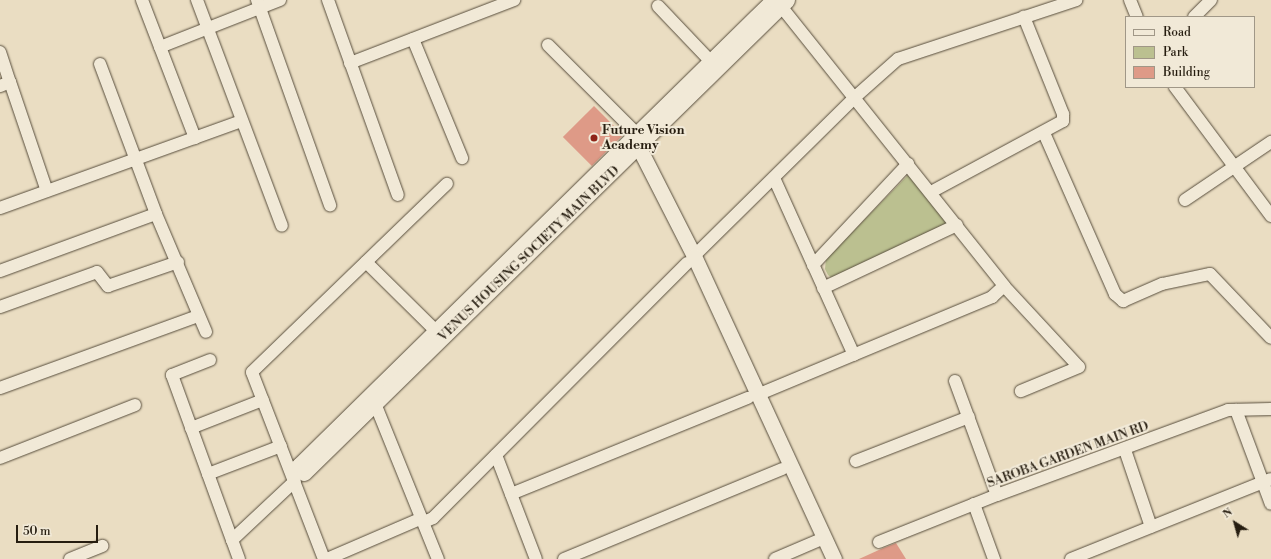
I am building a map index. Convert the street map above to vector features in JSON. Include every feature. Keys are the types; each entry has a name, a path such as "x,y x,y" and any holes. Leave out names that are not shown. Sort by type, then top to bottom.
{"street":[{"path":"142,0 195,138"},
{"path":"197,0 282,226"},
{"path":"160,46 208,28 259,4 280,0"},
{"path":"328,0 398,195"},
{"path":"350,63 514,0"},
{"path":"327,559 423,520 433,518 854,98 898,60 910,53 1076,0"},
{"path":"1130,0 1137,16"},
{"path":"1195,16 1211,0"},
{"path":"780,1 854,98 931,192 1004,286 1079,367 1022,390"},
{"name":"VENUS HOUSING SOCIETY MAIN BLVD","path":"299,473 438,333 715,66 780,1"},
{"path":"259,4 330,205"},
{"path":"658,6 715,66"},
{"path":"931,192 1044,133 1063,121 1063,114 1024,17"},
{"path":"413,39 462,158"},
{"path":"548,45 634,144 691,260 820,540 834,559"},
{"path":"0,52 5,84 47,191"},
{"path":"100,64 156,214 178,262 198,316 206,332"},
{"path":"1176,88 1271,216"},
{"path":"0,207 242,121"},
{"path":"1044,133 1115,294 1123,301 1162,284 1210,274 1271,338"},
{"path":"1185,200 1271,142"},
{"path":"813,265 908,164"},
{"path":"774,178 854,354"},
{"path":"324,559 299,473 281,446 252,372 448,184"},
{"path":"0,271 156,214"},
{"path":"824,288 957,225"},
{"path":"0,307 97,272 108,286 178,262"},
{"path":"366,262 438,333"},
{"path":"511,494 753,397 992,297 1004,286"},
{"path":"0,388 198,316"},
{"path":"210,360 172,375 239,559"},
{"path":"955,381 997,495"},
{"path":"373,397 438,559"},
{"path":"191,428 263,400"},
{"path":"0,458 135,405"},
{"name":"SAROBA GARDEN MAIN RD","path":"879,542 997,495 1125,450 1228,410 1271,409"},
{"path":"1236,410 1267,480 1271,504"},
{"path":"856,461 969,416"},
{"path":"208,474 281,446"},
{"path":"1125,450 1151,527"},
{"path":"496,455 536,559"},
{"path":"564,559 786,467"},
{"path":"232,540 299,473"},
{"path":"1071,559 1267,480"},
{"path":"974,504 994,559"},
{"path":"774,559 820,540"},
{"path":"820,540 824,559"},
{"path":"70,559 103,546"}],"green space":[{"path":"908,175 947,223 833,279 828,275 825,269 826,259"}],"building":[{"name":"Future Vision Academy","path":"594,106 623,135 592,166 563,137"},
{"path":"896,543 906,559 859,559 881,549"}],"place":[{"name":"Future Vision Academy","path":"594,138"}]}
